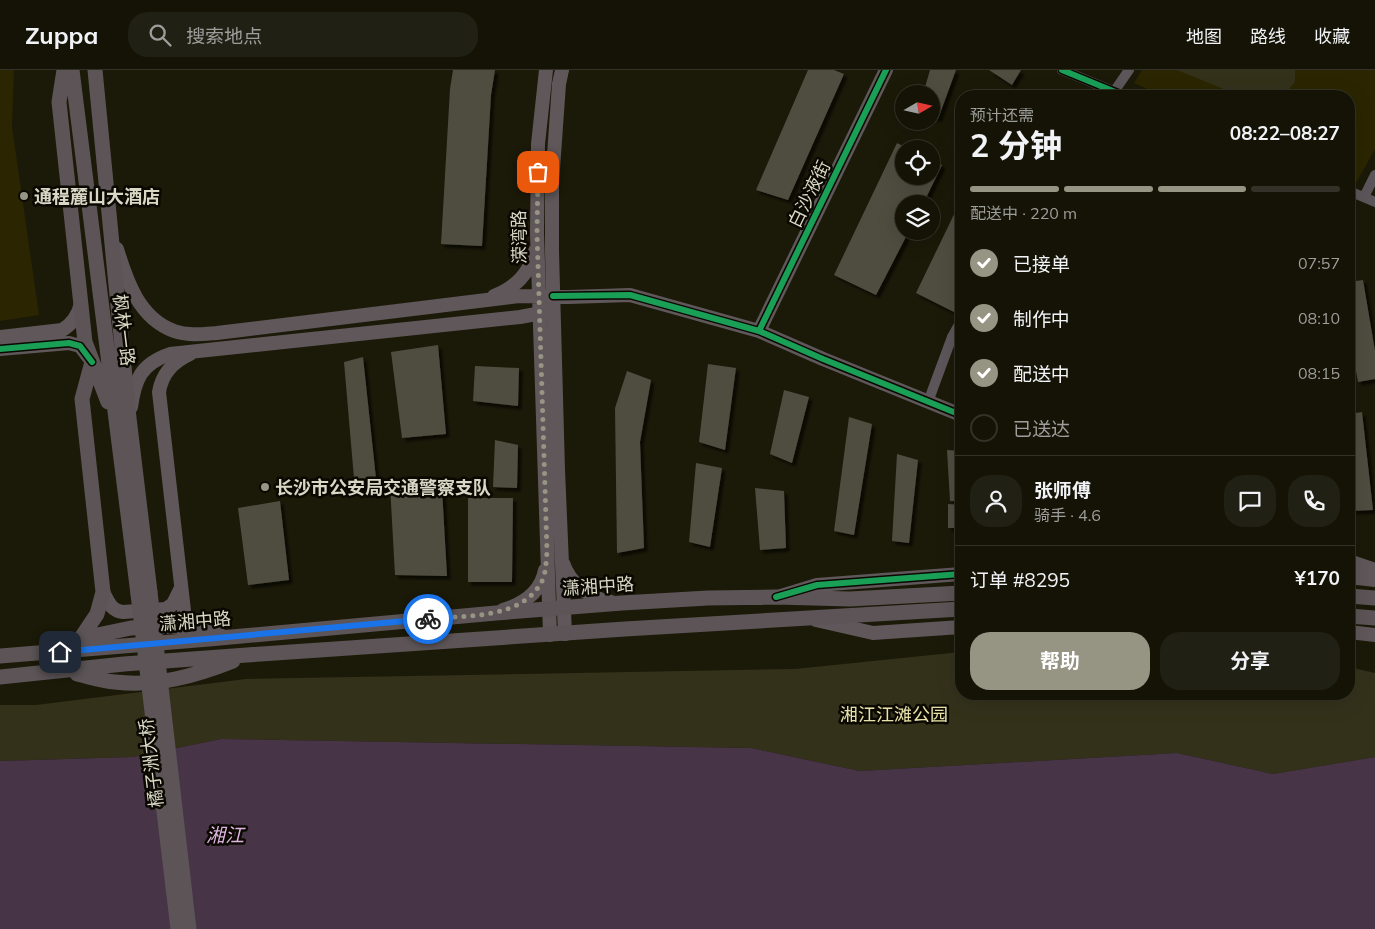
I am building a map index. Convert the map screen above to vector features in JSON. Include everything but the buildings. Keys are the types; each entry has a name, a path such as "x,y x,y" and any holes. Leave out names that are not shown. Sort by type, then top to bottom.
{"main road":[{"path":"64,70 58,102 85,342 92,362 82,399 103,592 97,614 81,638"},
{"name":"枫林一路","path":"72,70 123,420 144,593"},
{"name":"枫林一路","path":"95,70 112,234 123,420"},
{"name":"溁湾路","path":"546,70 538,144 537,233 541,354 554,553"},
{"path":"550,635 556,608 552,183 559,84 562,70"},
{"name":"白沙液街","path":"759,331 886,70"},
{"path":"482,301 511,287 527,272 536,249 537,233"},
{"path":"112,234 124,272 140,306 163,326 175,332 192,335 216,334 482,301 539,296 630,295 759,331 955,413"},
{"path":"0,337 62,330 78,315 81,304"},
{"path":"123,420 135,385 142,372 150,364 170,354 500,319 554,311"},
{"path":"500,319 522,321 529,326 535,335 541,354"},
{"path":"0,349 70,343 80,346 92,362 123,420"},
{"path":"186,628 159,392 161,382 171,365 196,352"},
{"path":"554,553 574,583 584,592 596,598 622,603"},
{"path":"496,613 516,606 537,589 554,553"},
{"path":"1355,563 1375,570"},
{"path":"776,597 817,585 955,574"},
{"path":"1355,577 1375,580"},
{"path":"103,592 112,608 117,612 123,612 166,608 173,604 181,588"},
{"name":"橘子洲大桥","path":"144,593 178,929"},
{"name":"橘子洲大桥","path":"144,593 189,929"},
{"name":"潇湘中路","path":"0,656 622,603 708,598 850,599 955,593"},
{"path":"1355,596 1375,598"},
{"path":"556,608 565,634"},
{"path":"0,677 124,664 955,609"},
{"path":"1355,616 1375,618"},
{"path":"806,618 873,633 955,627"},
{"path":"42,653 81,638 131,628 176,626 239,636"},
{"path":"1355,633 1375,635"}],"street":[{"path":"1062,70 1104,90"},
{"path":"1116,90 1129,70"},
{"path":"1364,197 1375,175"},
{"path":"1355,193 1375,202"},
{"path":"928,402 955,332"}],"shaded area":[{"path":"0,70 14,70 12,127 39,315 0,321"},
{"path":"1142,70 1375,70 1375,149 1355,185 1355,90 1149,90 1134,83"}],"green space":[{"path":"1177,70 1295,70 1295,82 1288,90 1226,90"},
{"name":"湘江江滩公园","path":"955,653 955,700 1355,700 1355,668 1375,673 1375,757 1273,774 1177,753 860,771 751,748 221,739 133,757 0,761 0,705 36,705 246,679 795,669"}],"water":[{"name":"湘江","path":"221,739 751,748 860,771 1177,753 1273,774 1375,757 1375,929 0,929 0,761 133,757"}],"cycle path":[{"path":"759,331 886,70"},
{"path":"1062,70 1110,90"},
{"path":"553,296 630,295 759,331 955,413"},
{"path":"0,349 69,343 80,346 92,362"},
{"path":"776,597 817,585 955,574"}],"way so far":[{"path":"428,619 496,613 516,606 537,589 544,576 547,552 537,233 538,172"}],"place":[{"name":"通程麓山大酒店","path":"24,196"},
{"name":"长沙市公安局交通警察支队","path":"265,487"}],"route":[{"path":"60,652 428,619"}]}
